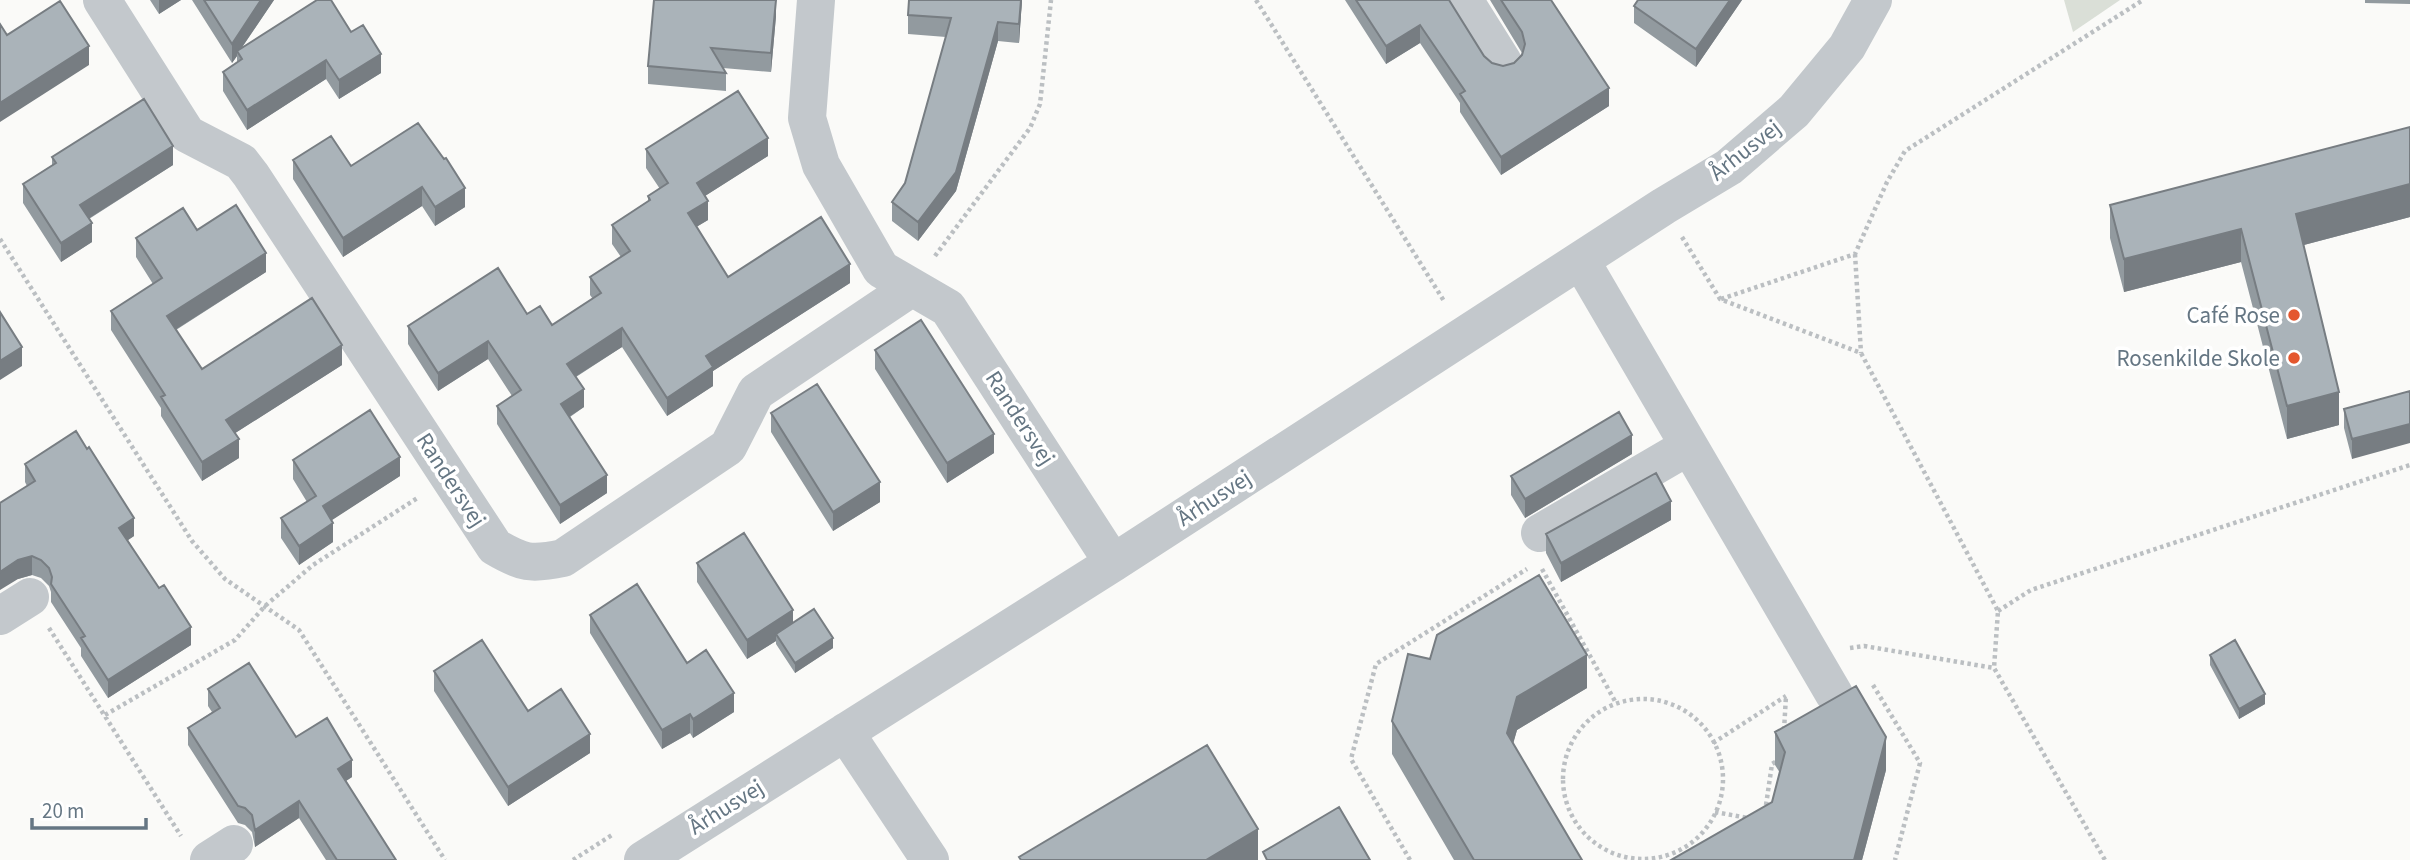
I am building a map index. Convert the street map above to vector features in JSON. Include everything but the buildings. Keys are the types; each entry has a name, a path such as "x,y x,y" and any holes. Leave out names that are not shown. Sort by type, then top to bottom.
{"street":[{"name":"Randersvej","path":"102,0 187,134 241,162 251,175 495,547 519,561 537,564 563,558 728,447 756,392 911,288"},
{"name":"Randersvej","path":"816,0 807,118 821,165 881,269 948,309 1114,563"},
{"path":"1464,0 1503,62"},
{"name":"Århusvej","path":"643,860 1114,563 1664,206 1729,167 1794,111 1847,47 1873,0"},
{"path":"1581,261 1834,694"},
{"path":"1540,533 1689,446"},
{"path":"845,732 930,860"}],"path":[{"path":"911,288 1030,128 1040,104 1051,0"},
{"path":"1256,0 1444,301 1455,293"},
{"path":"2105,860 1994,668 1998,611 1861,353 1854,254 1905,150 2143,0"},
{"path":"1664,206 1720,299 1861,353"},
{"path":"0,239 192,541 225,579 299,630 445,860"},
{"path":"1720,299 1854,254"},
{"path":"1998,611 2031,590 2410,465"},
{"path":"105,715 235,640 265,606 313,565 449,478"},
{"path":"1410,860 1350,759 1376,664 1538,562 1616,703"},
{"path":"15,607 105,715 208,847"},
{"path":"1811,655 1864,646 1994,668"},
{"path":"1851,648 1858,660"},
{"path":"1872,683 1920,763 1895,860"},
{"path":"1713,743 1786,696 1784,733"},
{"path":"1650,699 1682,709 1707,730 1713,743 1721,761 1722,795 1709,826 1684,849 1652,860 1619,857 1590,840 1569,814 1562,780 1568,748 1587,720 1616,703 1650,699"},
{"path":"1764,821 1772,764 1782,757"},
{"path":"1715,812 1751,819"},
{"path":"573,860 620,830"}],"shaded area":[{"path":"2064,0 2120,0 2073,32"}],"place":[{"name":"Café Rose","path":"2294,315"},
{"name":"Rosenkilde Skole","path":"2294,358"}]}
